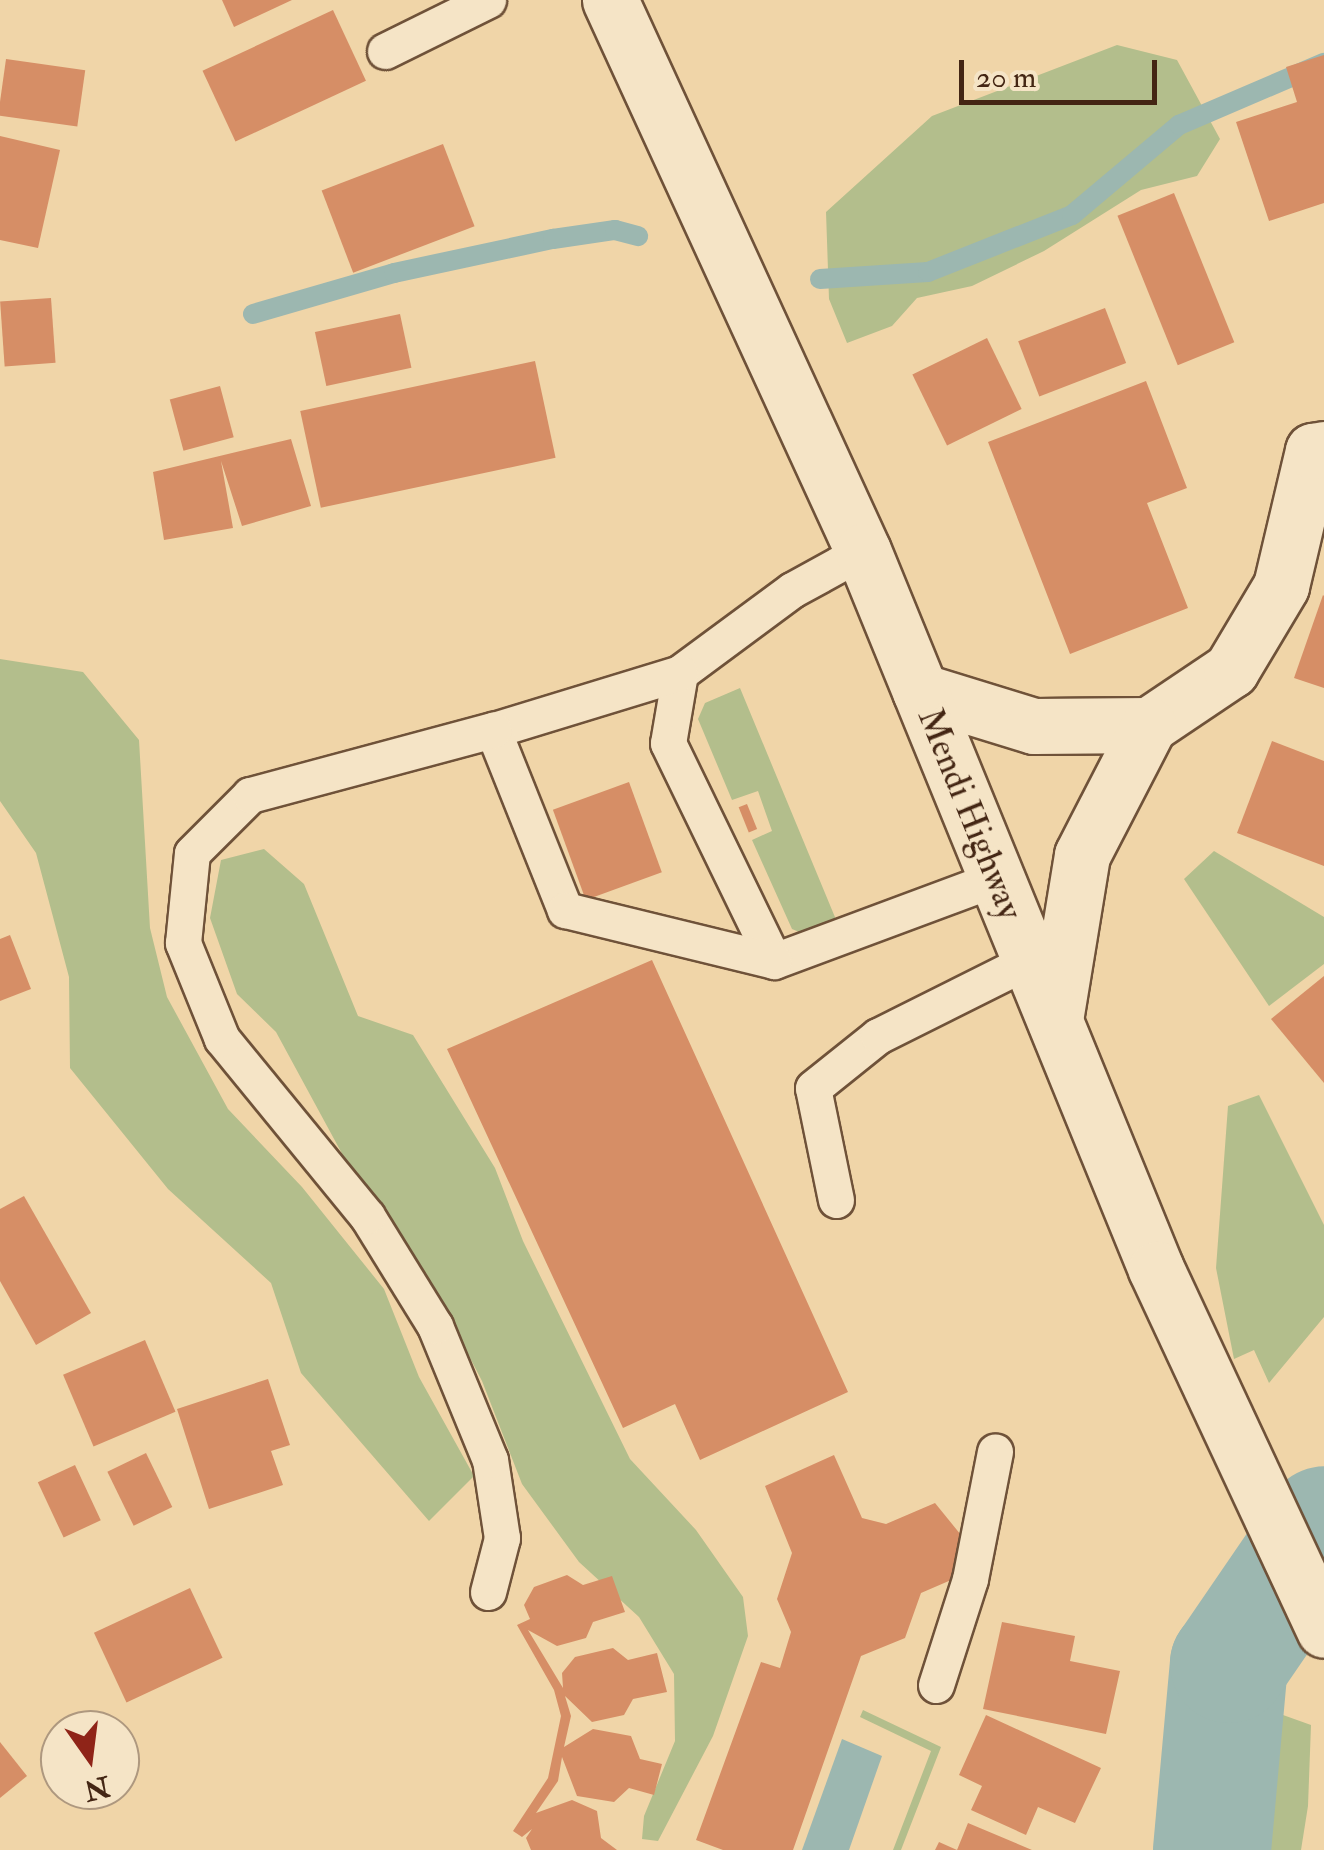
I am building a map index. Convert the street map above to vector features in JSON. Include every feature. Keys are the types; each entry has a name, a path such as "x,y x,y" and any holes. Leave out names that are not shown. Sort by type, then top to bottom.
{"main road":[{"name":"Mendi Highway","path":"610,0 863,551 1055,1020 1203,1365 1324,1630"},
{"path":"1055,1020 1082,855 1149,725 1232,670 1281,586 1313,451 1324,449"},
{"path":"920,691 1034,726 1149,725"}],"lane":[{"path":"385,51 488,0"},
{"path":"488,1592 502,1538 490,1460 436,1326 366,1216 222,1039 183,944 192,853 250,796 494,730 680,672 792,590 863,551"},
{"path":"680,672 668,743 774,961"},
{"path":"494,730 565,910 774,961 995,879"},
{"path":"836,1200 813,1088 878,1036 1030,960"},
{"path":"936,1685 970,1579 995,1451"}],"green space":[{"path":"1117,45 1177,60 1220,139 1197,176 1141,190 1044,251 972,286 917,298 892,326 847,343 829,299 826,212 932,116"},
{"path":"0,659 83,672 139,740 150,928 167,997 228,1109 302,1187 384,1289 419,1377 474,1476 429,1521 301,1373 271,1283 168,1189 70,1068 69,977 36,853 0,801"},
{"path":"740,688 837,922 804,934 792,929 752,840 772,831 758,791 732,800 698,719 705,703"},
{"path":"264,849 304,884 358,1016 413,1035 495,1168 523,1241 630,1459 696,1530 743,1597 748,1636 713,1736 658,1841 642,1839 644,1816 675,1741 674,1674 639,1617 579,1562 522,1484 482,1381 428,1277 346,1161 276,1032 237,994 210,918 221,860"},
{"path":"1214,851 1324,917 1324,964 1269,1006 1184,879"},
{"path":"1259,1095 1324,1225 1324,1317 1269,1383 1254,1350 1234,1359 1216,1268 1228,1106"},
{"path":"863,1710 941,1747 901,1850 893,1850 931,1751 860,1717"},
{"path":"1283,1715 1311,1725 1308,1806 1301,1850 1264,1850"}],"water":[{"path":"842,1739 882,1756 849,1850 802,1850"}],"building":[{"path":"222,0 292,0 234,27"},
{"path":"333,10 366,81 235,142 202,71"},
{"path":"1324,55 1324,203 1269,221 1236,122 1297,102 1286,67"},
{"path":"6,59 85,70 77,127 0,116"},
{"path":"0,136 60,150 38,248 0,240"},
{"path":"443,144 475,226 353,273 322,191"},
{"path":"1174,193 1234,342 1178,365 1117,216"},
{"path":"51,298 56,363 5,366 0,302"},
{"path":"1105,308 1126,363 1039,396 1018,341"},
{"path":"400,314 411,368 326,386 315,332"},
{"path":"987,338 1022,409 947,445 912,374"},
{"path":"535,361 556,458 321,508 300,411"},
{"path":"1146,381 1187,488 1147,503 1188,608 1070,654 988,442"},
{"path":"220,386 234,437 183,451 170,399"},
{"path":"291,439 311,506 242,526 221,461 233,528 164,540 153,472"},
{"path":"1324,596 1324,688 1294,678"},
{"path":"1272,741 1324,761 1324,866 1237,833"},
{"path":"629,782 662,872 586,900 553,810"},
{"path":"747,804 757,829 749,832 739,807"},
{"path":"10,935 31,989 0,1001 0,939"},
{"path":"652,960 848,1392 700,1460 675,1404 623,1428 447,1049"},
{"path":"1324,976 1324,1083 1271,1019"},
{"path":"24,1196 91,1313 36,1345 0,1281 0,1209"},
{"path":"145,1340 175,1412 94,1447 63,1375"},
{"path":"268,1379 290,1445 271,1451 283,1485 209,1509 177,1409"},
{"path":"146,1453 172,1507 134,1526 107,1472"},
{"path":"834,1455 862,1518 886,1524 935,1503 961,1535 958,1577 921,1593 905,1638 861,1656 793,1850 723,1850 696,1840 761,1662 780,1668 791,1632 777,1599 792,1553 765,1486"},
{"path":"75,1465 101,1520 64,1538 38,1482"},
{"path":"567,1575 583,1585 612,1576 625,1612 593,1622 586,1638 557,1646 528,1630 563,1688 562,1673 575,1657 613,1648 628,1660 657,1653 667,1692 633,1699 624,1715 592,1722 565,1696 571,1716 564,1747 593,1729 631,1736 640,1759 662,1764 654,1795 629,1788 614,1802 577,1796 562,1757 558,1781 536,1813 572,1800 597,1811 601,1838 617,1850 531,1850 526,1838 532,1829 522,1837 513,1831 548,1778 561,1716 554,1690 517,1625 530,1619 524,1605 534,1587"},
{"path":"190,1588 223,1658 126,1703 94,1633"},
{"path":"1002,1622 1075,1636 1070,1661 1120,1671 1106,1734 983,1709"},
{"path":"986,1715 1101,1768 1075,1823 1038,1807 1026,1835 971,1810 982,1786 959,1775"},
{"path":"0,1742 27,1776 0,1798"},
{"path":"968,1823 1032,1850 957,1850"},
{"path":"939,1842 957,1850 935,1850"}],"waterway":[{"path":"820,279 928,272 1072,215 1179,125 1324,63"},
{"path":"253,314 394,273 553,239 615,230 638,236"},
{"path":"1212,1850 1229,1664 1324,1525"}]}
